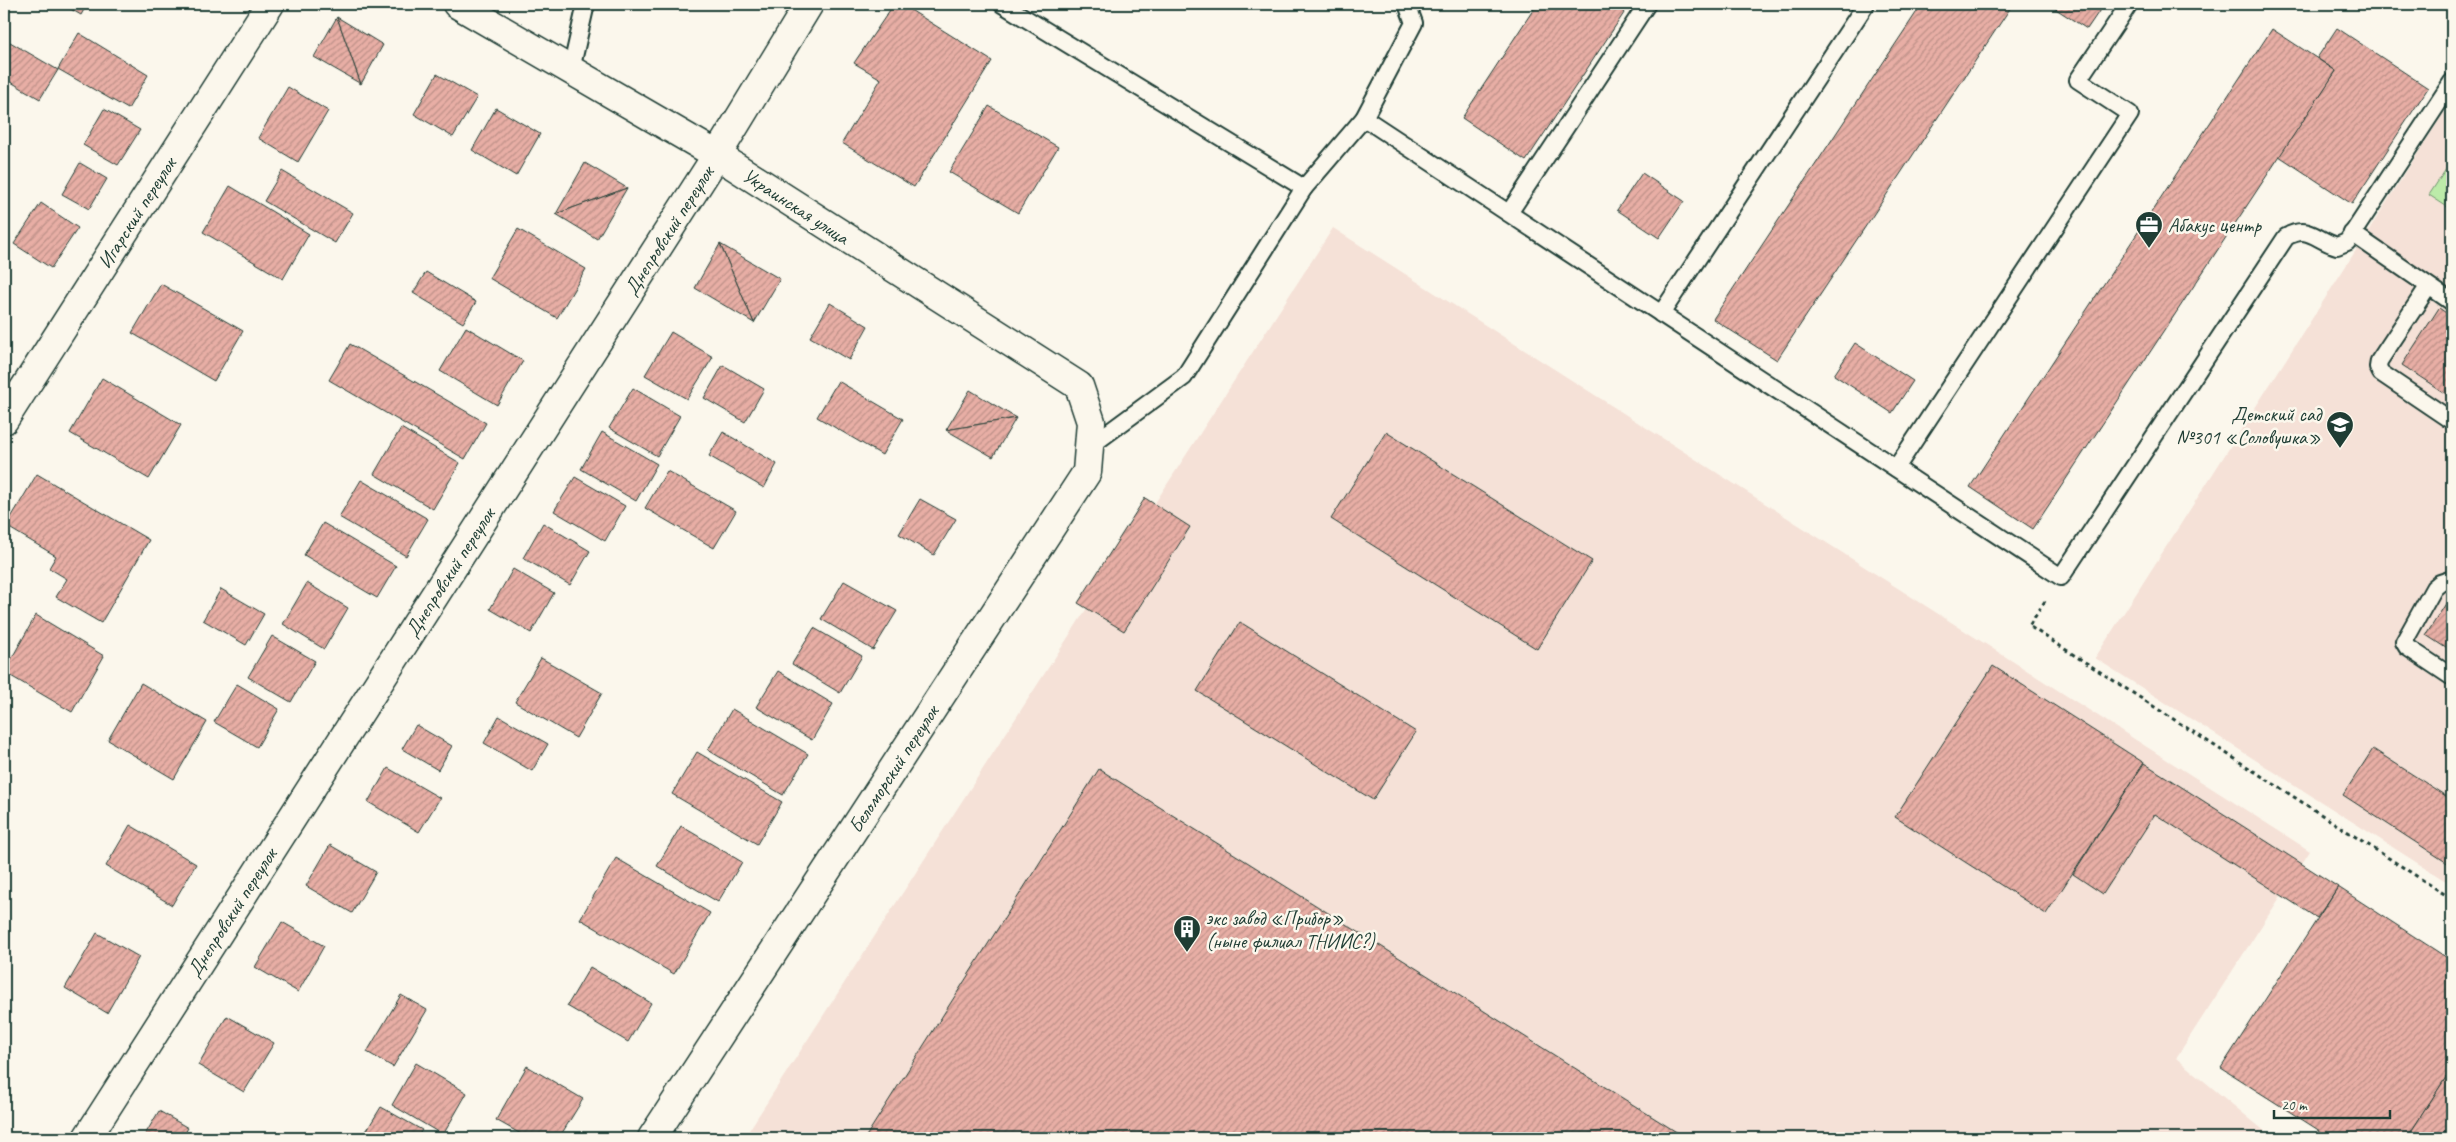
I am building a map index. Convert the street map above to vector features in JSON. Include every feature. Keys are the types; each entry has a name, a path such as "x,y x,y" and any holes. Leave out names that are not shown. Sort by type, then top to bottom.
{"street":[{"name":"Игарский переулок","path":"4,420 270,4"},
{"name":"Украинская улица","path":"457,4 717,155 1079,386"},
{"name":"Днепровский переулок","path":"87,1138 717,155 809,4"},
{"name":"Беломорский переулок","path":"652,1138 1087,472 1090,422 1079,386"}],"lane":[{"path":"571,70 586,4"},
{"path":"1002,4 1304,188"},
{"path":"1090,446 1184,377 1304,188 1364,118 1414,23 1407,4"},
{"path":"1508,213 1647,4"},
{"path":"1661,314 1866,4"},
{"path":"1896,468 2130,114 2078,80 2129,4"},
{"path":"1364,118 2061,577 2286,237 2297,231 2311,233 2326,243 2337,246 2346,242 2452,82"},
{"path":"2352,233 2452,302"},
{"path":"2428,287 2379,361 2378,367 2381,373 2452,421"},
{"path":"2452,579 2440,583 2434,588 2405,636 2404,642 2407,647 2452,677"}],"path":[{"path":"2061,577 2029,626 2452,899"}],"shaded area":[{"name":"Детский сад №301 «Соловушка»","path":"2445,111 2452,116 2452,885 2095,658"},
{"path":"1333,228 2310,851 2176,1058 2273,1138 744,1138"}],"green space":[{"path":"2452,160 2452,210 2429,195"}],"building":[{"path":"62,4 87,4 81,15"},
{"path":"894,4 901,4 992,61 914,187 842,143 881,79 854,63"},
{"path":"1537,4 1630,4 1526,161 1462,118"},
{"path":"1922,4 2013,4 1777,360 1713,319"},
{"path":"2048,4 2104,4 2087,29"},
{"path":"337,17 361,84 314,57"},
{"path":"337,17 383,45 361,84"},
{"path":"2337,28 2428,88 2352,204 2279,156 2336,71 2317,58"},
{"path":"2272,29 2336,71 2033,529 1970,487"},
{"path":"79,33 148,75 128,109 58,69"},
{"path":"10,42 58,70 40,99 4,78 4,52"},
{"path":"437,74 477,97 453,137 414,114"},
{"path":"288,87 328,111 298,162 258,138"},
{"path":"989,106 1058,147 1018,213 949,172"},
{"path":"496,108 540,134 516,176 472,150"},
{"path":"104,109 140,130 118,165 83,145"},
{"path":"80,163 107,179 89,209 62,194"},
{"path":"585,163 627,188 556,214"},
{"path":"282,171 353,213 335,243 264,201"},
{"path":"1642,173 1684,201 1659,238 1617,210"},
{"path":"230,186 309,234 283,279 203,232"},
{"path":"627,188 597,239 556,214"},
{"path":"41,203 78,228 51,268 14,244"},
{"path":"518,229 586,269 557,318 489,278"},
{"path":"720,244 780,279 754,323"},
{"path":"720,244 754,323 695,288"},
{"path":"426,272 476,302 463,323 413,293"},
{"path":"161,284 243,331 214,381 132,333"},
{"path":"830,303 868,326 849,360 810,337"},
{"path":"2439,308 2452,317 2452,398 2402,365"},
{"path":"466,327 523,361 497,405 440,371"},
{"path":"671,332 713,357 687,399 645,375"},
{"path":"1855,343 1913,381 1892,413 1834,375"},
{"path":"350,344 486,423 465,459 329,380"},
{"path":"723,365 764,389 745,422 704,398"},
{"path":"102,378 181,425 149,479 70,433"},
{"path":"838,381 903,419 882,455 817,417"},
{"path":"633,388 680,416 657,456 609,428"},
{"path":"970,390 1016,418 946,430"},
{"path":"1016,418 993,457 946,430"},
{"path":"401,428 460,463 433,509 374,474"},
{"path":"602,432 657,464 636,501 581,469"},
{"path":"723,432 777,464 764,488 709,456"},
{"path":"1386,432 1592,561 1537,649 1331,519"},
{"path":"667,471 736,511 714,548 645,508"},
{"path":"37,474 149,540 101,623 56,597 67,579 49,568 56,556 6,526"},
{"path":"575,477 625,506 605,541 554,511"},
{"path":"361,480 428,519 406,556 339,517"},
{"path":"1145,498 1190,527 1124,631 1078,603"},
{"path":"920,499 956,519 934,555 899,534"},
{"path":"323,523 396,566 377,598 304,555"},
{"path":"543,523 590,551 570,585 523,558"},
{"path":"513,569 554,593 531,633 490,609"},
{"path":"844,581 897,611 873,650 821,619"},
{"path":"307,583 348,608 324,649 283,624"},
{"path":"221,589 264,614 246,645 203,620"},
{"path":"2452,594 2452,652 2426,635"},
{"path":"36,615 104,656 72,712 4,672"},
{"path":"1240,622 1416,732 1373,800 1197,691"},
{"path":"814,628 862,656 840,693 792,664"},
{"path":"272,636 315,661 291,702 248,677"},
{"path":"541,658 602,693 576,738 515,702"},
{"path":"1993,666 2144,763 2046,914 1895,817"},
{"path":"778,671 833,704 812,740 756,707"},
{"path":"141,683 207,722 174,779 108,740"},
{"path":"237,684 279,709 257,747 214,722"},
{"path":"732,709 808,754 783,795 708,750"},
{"path":"499,716 548,744 532,771 484,743"},
{"path":"416,725 452,746 438,770 402,749"},
{"path":"2373,749 2452,800 2452,866 2343,795"},
{"path":"697,752 782,802 757,844 672,794"},
{"path":"2144,763 2338,887 2317,918 2155,814 2103,894 2073,874"},
{"path":"388,768 440,798 419,832 368,802"},
{"name":"экс завод «Прибор» (ныне филиал ТНИИС?)","path":"1099,769 1686,1138 865,1138"},
{"path":"130,825 196,864 172,905 106,866"},
{"path":"681,826 742,862 718,902 657,866"},
{"path":"330,845 376,872 352,913 306,886"},
{"path":"616,858 710,913 674,974 580,919"},
{"path":"2338,887 2452,961 2452,1068 2407,1138 2331,1138 2221,1068"},
{"path":"282,922 324,946 298,992 255,967"},
{"path":"97,933 139,957 107,1013 65,988"},
{"path":"590,967 651,1003 628,1042 567,1006"},
{"path":"401,995 427,1010 393,1067 367,1052"},
{"path":"227,1016 274,1043 244,1092 198,1065"},
{"path":"416,1063 467,1093 443,1135 392,1105"},
{"path":"527,1066 583,1099 559,1138 528,1138 496,1120"},
{"path":"2452,1068 2452,1138 2407,1138"},
{"path":"381,1107 422,1130 417,1138 362,1138"},
{"path":"159,1111 188,1128 182,1138 143,1138"}],"place":[{"name":"Абакус центр","path":"2149,249"},
{"name":"Детский сад №301 «Соловушка»","path":"2340,449"},
{"name":"экс завод «Прибор» (ныне филиал ТНИИС?)","path":"1187,953"}]}
